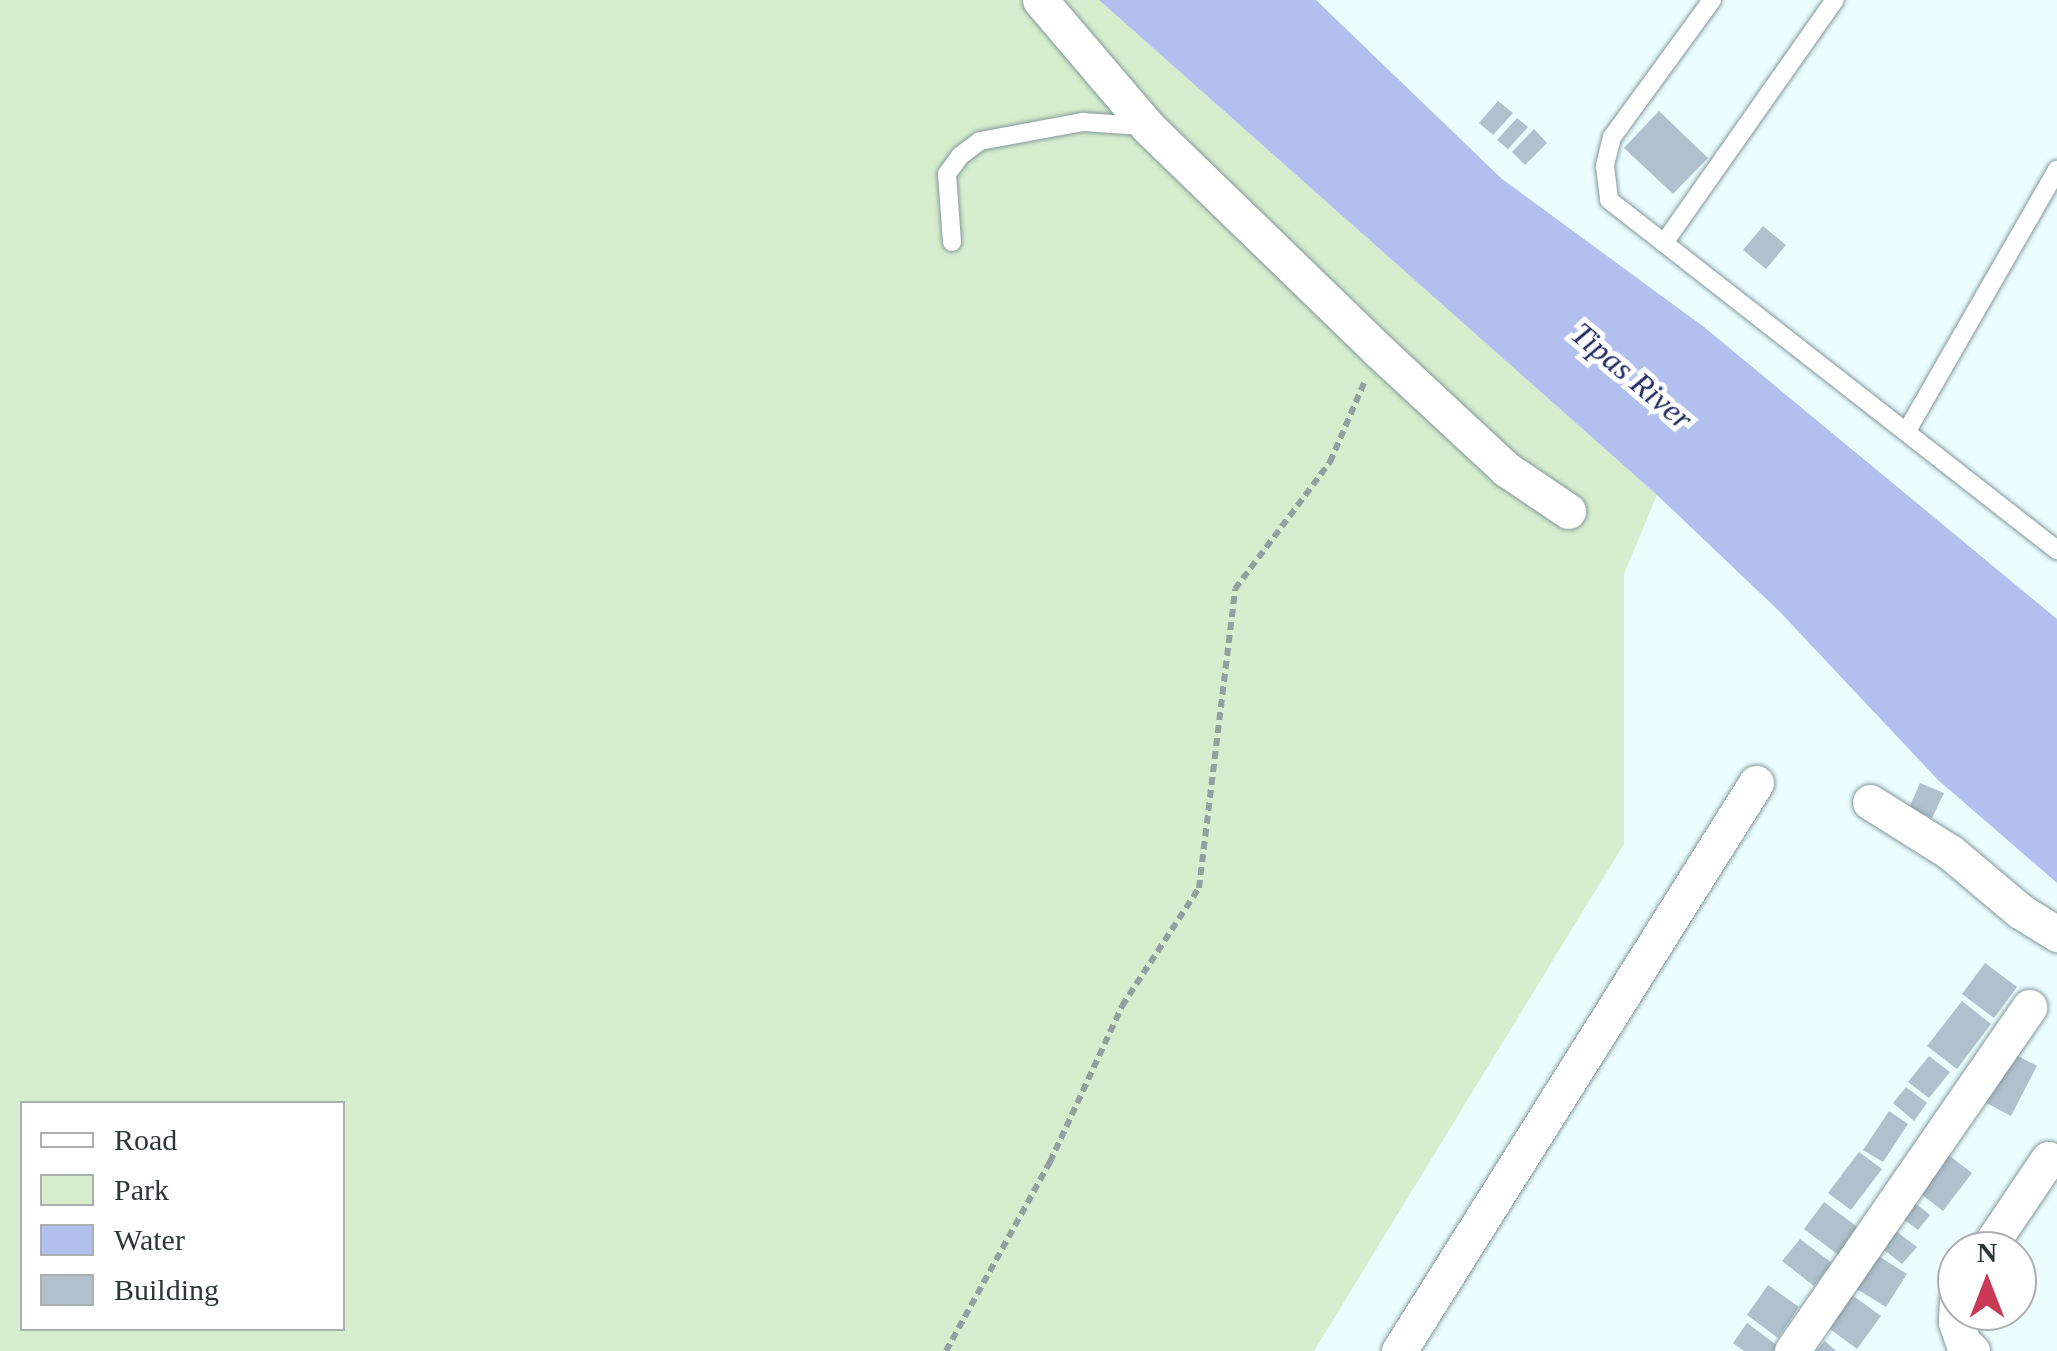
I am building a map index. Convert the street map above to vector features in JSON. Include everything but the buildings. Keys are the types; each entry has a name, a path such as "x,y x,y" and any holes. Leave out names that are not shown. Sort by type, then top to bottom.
{"street":[{"path":"1040,0 1148,127 1378,350 1506,469 1568,511"},
{"path":"1399,1351 1756,784"},
{"path":"1870,802 1950,852 2020,910 2057,934"},
{"path":"1792,1351 2029,1007"},
{"path":"1999,1231 2048,1159"}],"lane":[{"path":"1712,0 1612,137 1605,166 1609,200 1908,429 2057,550"},
{"path":"1664,243 1835,0"},
{"path":"952,242 948,174 960,156 980,141 1083,122 1148,127"},
{"path":"1908,429 2057,170"}],"path":[{"path":"946,1351 1050,1162 1122,1006 1199,888 1235,589 1330,462 1378,350"}],"green space":[{"path":"0,0 1099,0 1657,495 1624,574 1624,844 1314,1351 0,1351"}],"water":[{"name":"Tipas River","path":"1099,0 1316,0 1502,179 1704,327 2057,619 2057,883 1938,780 1779,611 1657,495"}]}
